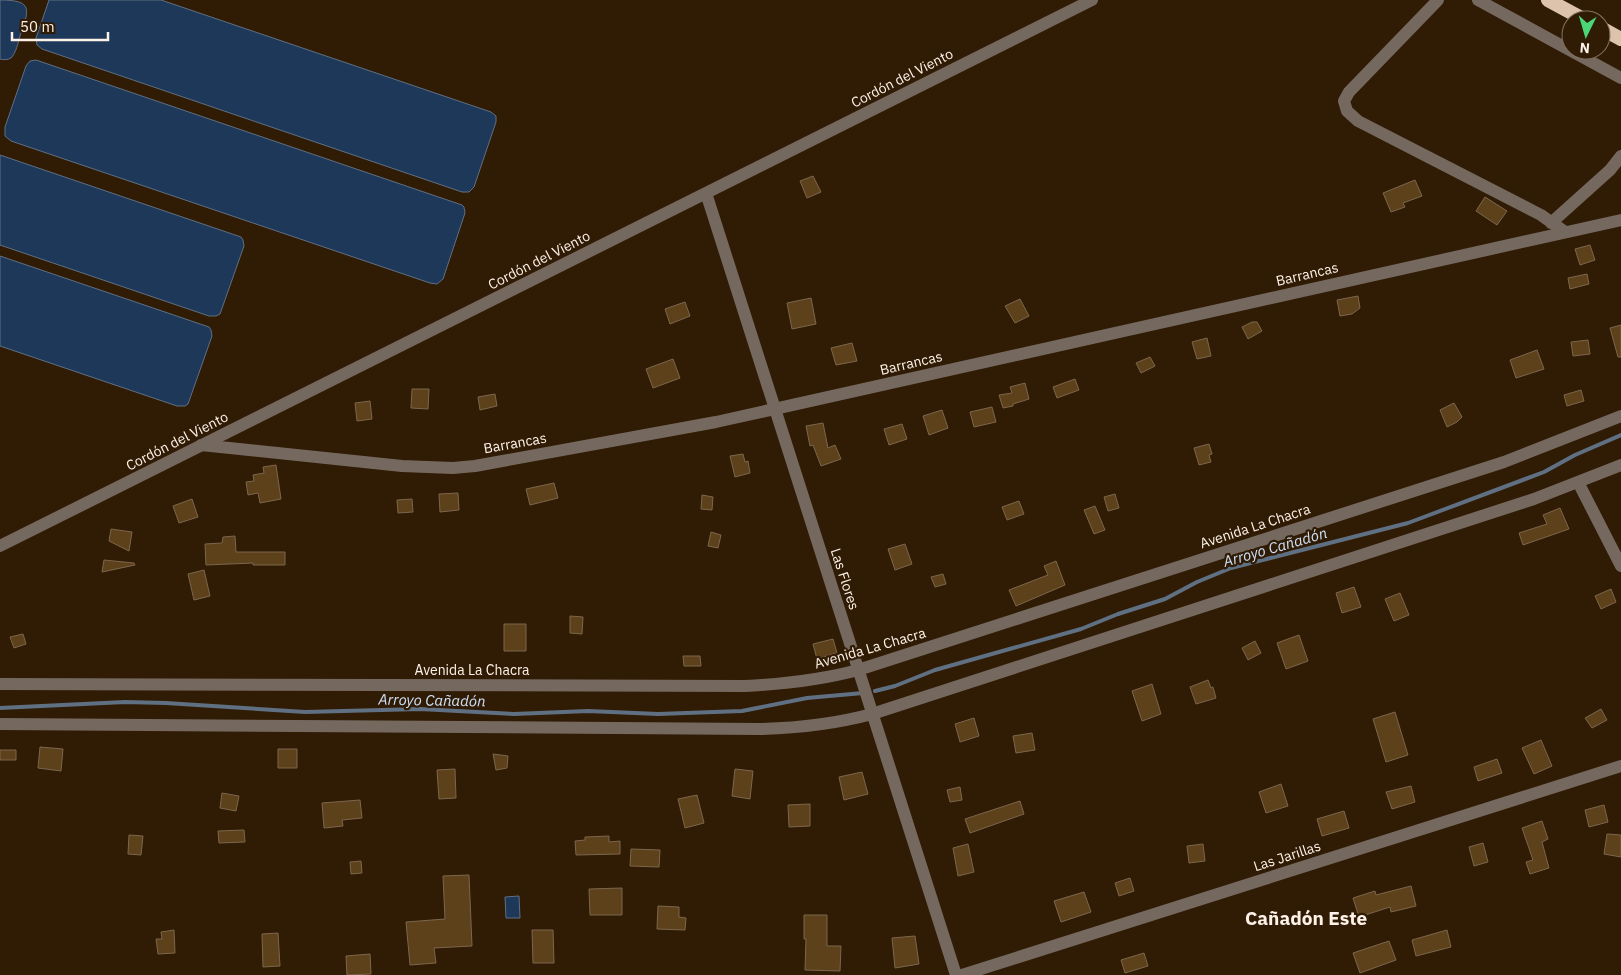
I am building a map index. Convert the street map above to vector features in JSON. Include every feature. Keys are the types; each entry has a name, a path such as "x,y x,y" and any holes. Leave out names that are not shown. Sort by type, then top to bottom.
{"highway":[{"path":"1548,0 1566,10"}],"street":[{"name":"Cordón del Viento","path":"0,546 1092,0"},
{"path":"1438,0 1348,92 1344,101 1347,111 1358,121 1541,216 1564,232"},
{"path":"1478,0 1621,78"},
{"path":"1551,223 1610,170 1621,156"},
{"name":"Las Flores","path":"706,193 956,975"},
{"name":"Barrancas","path":"201,445 402,466 453,468 685,429 1621,220"},
{"name":"Avenida La Chacra","path":"0,684 745,686 794,682 839,675 1504,462 1621,416"},
{"path":"0,724 760,728 836,723 872,714 1534,500 1621,465"},
{"path":"1578,482 1621,566"},
{"name":"Las Jarillas","path":"962,975 1621,766"}],"water":[{"path":"0,0 19,2 24,5 27,13 16,51 11,58 6,60 0,59"},
{"path":"49,0 161,0 491,112 496,116 496,122 474,187 469,192 462,192 42,49 37,45 36,38"},
{"path":"36,60 462,205 465,213 443,279 437,284 430,283 11,141 5,136 5,127 26,66 30,61"},
{"path":"0,155 241,237 244,246 220,314 209,316 0,245"},
{"path":"0,256 209,327 212,336 188,404 177,406 0,346"},
{"path":"519,896 520,918 506,918 505,897"}],"building":[{"path":"813,176 821,192 807,198 800,181"},
{"path":"1415,180 1422,196 1403,203 1405,207 1391,212 1383,193"},
{"path":"1485,197 1507,211 1497,225 1476,211"},
{"path":"1590,245 1595,260 1580,265 1575,249"},
{"path":"1587,274 1589,284 1570,289 1568,278"},
{"path":"1358,296 1360,308 1352,314 1340,316 1337,300"},
{"path":"811,298 816,324 792,329 787,303"},
{"path":"1020,299 1029,316 1015,323 1005,306"},
{"path":"685,302 690,316 670,324 665,309"},
{"path":"1252,322 1257,322 1262,331 1248,339 1242,327"},
{"path":"1621,325 1621,357 1618,357 1610,328"},
{"path":"1207,338 1211,356 1197,359 1192,342"},
{"path":"1588,340 1590,354 1573,356 1571,342"},
{"path":"852,343 857,361 836,365 831,348"},
{"path":"1537,350 1544,369 1516,378 1510,360"},
{"path":"1150,357 1155,366 1141,373 1136,363"},
{"path":"673,359 680,378 653,388 646,369"},
{"path":"1075,379 1079,390 1057,398 1053,387"},
{"path":"1025,383 1029,399 1003,408 999,395 1012,393 1010,387"},
{"path":"412,389 429,389 428,409 411,408"},
{"path":"1581,390 1584,401 1567,406 1564,395"},
{"path":"495,394 497,406 480,410 478,397"},
{"path":"370,401 372,419 357,421 355,403"},
{"path":"1454,403 1462,417 1447,427 1440,410"},
{"path":"992,407 996,422 974,427 970,412"},
{"path":"942,410 948,428 929,435 923,416"},
{"path":"823,423 828,448 835,445 841,459 821,466 813,445 810,446 806,426"},
{"path":"902,424 907,439 889,445 884,429"},
{"path":"1209,444 1212,454 1209,455 1211,462 1199,465 1194,448"},
{"path":"743,454 745,462 748,461 750,473 735,477 730,456"},
{"path":"276,465 281,499 260,503 258,493 248,495 246,482 254,481 253,475 264,473 263,467"},
{"path":"554,483 558,498 530,505 526,489"},
{"path":"458,493 459,510 440,512 439,494"},
{"path":"1115,494 1119,508 1108,511 1104,497"},
{"path":"702,495 713,497 712,510 701,509"},
{"path":"192,499 198,517 179,523 173,506"},
{"path":"412,499 413,512 398,513 397,500"},
{"path":"1019,501 1024,514 1007,520 1002,507"},
{"path":"1095,506 1105,530 1094,534 1084,510"},
{"path":"1560,508 1569,529 1523,545 1519,533 1547,524 1543,515"},
{"path":"111,529 132,532 129,551 109,541"},
{"path":"711,532 721,535 718,548 708,546"},
{"path":"235,536 236,552 285,552 285,565 253,565 253,563 206,565 205,544 222,543 223,537"},
{"path":"905,544 912,564 895,570 888,549"},
{"path":"104,560 134,563 135,565 102,572"},
{"path":"1056,561 1065,585 1016,606 1009,590 1048,575 1044,566"},
{"path":"204,570 210,596 194,600 188,574"},
{"path":"943,574 946,584 935,587 931,577"},
{"path":"1354,587 1361,607 1342,613 1336,593"},
{"path":"1611,589 1616,602 1601,609 1595,596"},
{"path":"1400,593 1409,615 1394,621 1385,599"},
{"path":"570,616 583,617 582,634 570,633"},
{"path":"504,624 526,624 526,651 504,651"},
{"path":"23,634 26,644 14,648 10,637"},
{"path":"1299,635 1308,661 1286,669 1277,643"},
{"path":"833,639 837,653 817,659 813,644"},
{"path":"1255,641 1261,653 1248,660 1242,648"},
{"path":"683,656 700,656 701,666 684,666"},
{"path":"1208,680 1211,688 1213,687 1216,698 1196,704 1190,687"},
{"path":"1152,684 1161,714 1142,721 1132,691"},
{"path":"1601,709 1607,720 1592,728 1585,718"},
{"path":"1395,712 1408,755 1386,762 1373,719"},
{"path":"974,718 979,736 960,742 955,724"},
{"path":"1032,733 1035,750 1016,753 1013,736"},
{"path":"1541,740 1552,766 1534,774 1522,748"},
{"path":"40,747 63,749 61,771 38,768"},
{"path":"278,749 297,749 297,768 278,768"},
{"path":"0,750 16,750 16,760 0,760"},
{"path":"493,754 508,756 507,768 496,770"},
{"path":"1497,759 1502,773 1478,781 1474,767"},
{"path":"455,769 456,798 439,799 437,770"},
{"path":"735,769 753,771 750,799 732,796"},
{"path":"862,772 868,794 844,800 839,777"},
{"path":"1281,784 1288,806 1266,813 1259,792"},
{"path":"1411,786 1415,802 1392,809 1386,792"},
{"path":"960,787 962,800 950,802 947,790"},
{"path":"222,793 239,796 236,811 220,808"},
{"path":"697,795 704,823 685,828 678,799"},
{"path":"360,800 362,818 342,820 343,826 324,828 322,803"},
{"path":"1020,801 1024,814 970,833 965,819"},
{"path":"810,804 810,826 789,827 788,805"},
{"path":"1604,805 1608,822 1589,827 1585,810"},
{"path":"1344,811 1349,828 1322,836 1317,819"},
{"path":"1542,821 1548,839 1542,842 1549,868 1530,874 1526,862 1533,860 1522,828"},
{"path":"244,830 245,842 219,843 218,831"},
{"path":"1607,834 1621,835 1621,857 1604,854"},
{"path":"129,835 143,836 141,855 128,854"},
{"path":"609,836 609,842 620,841 620,854 576,855 575,841 585,840 585,837"},
{"path":"1483,843 1488,862 1474,866 1469,847"},
{"path":"968,844 974,872 958,876 953,848"},
{"path":"1203,844 1205,861 1189,863 1187,846"},
{"path":"631,849 660,850 659,867 630,866"},
{"path":"361,861 362,873 351,874 350,862"},
{"path":"469,875 472,946 434,948 436,963 410,965 406,922 445,919 443,876"},
{"path":"1130,878 1134,891 1119,896 1115,883"},
{"path":"1411,886 1416,906 1391,912 1390,907 1359,917 1353,898 1375,891 1376,895"},
{"path":"622,888 622,915 590,915 589,889"},
{"path":"1084,892 1091,912 1061,922 1054,901"},
{"path":"658,906 679,907 679,917 686,918 685,930 657,929"},
{"path":"804,915 827,915 827,946 841,946 840,971 805,970 806,939 804,939"},
{"path":"174,930 175,953 158,954 156,939 162,939 161,932"},
{"path":"532,930 553,930 554,963 533,963"},
{"path":"1447,930 1451,947 1416,956 1412,940"},
{"path":"278,933 280,966 263,967 262,934"},
{"path":"915,936 919,964 895,968 892,938"},
{"path":"1389,941 1396,960 1360,973 1353,953"},
{"path":"1144,953 1148,966 1125,973 1121,960"},
{"path":"370,954 371,974 347,975 346,956"}],"waterway":[{"name":"Arroyo Cañadón","path":"875,691 895,686 935,670 1081,629 1118,614 1165,599 1197,582 1231,568 1408,523 1544,472 1575,455 1621,435"},
{"name":"Arroyo Cañadón","path":"0,708 125,702 305,712 420,709 514,714 588,711 658,714 742,711 807,698 863,693"}],"district":[{"name":"Cañadón Este","path":"1306,918"}]}
